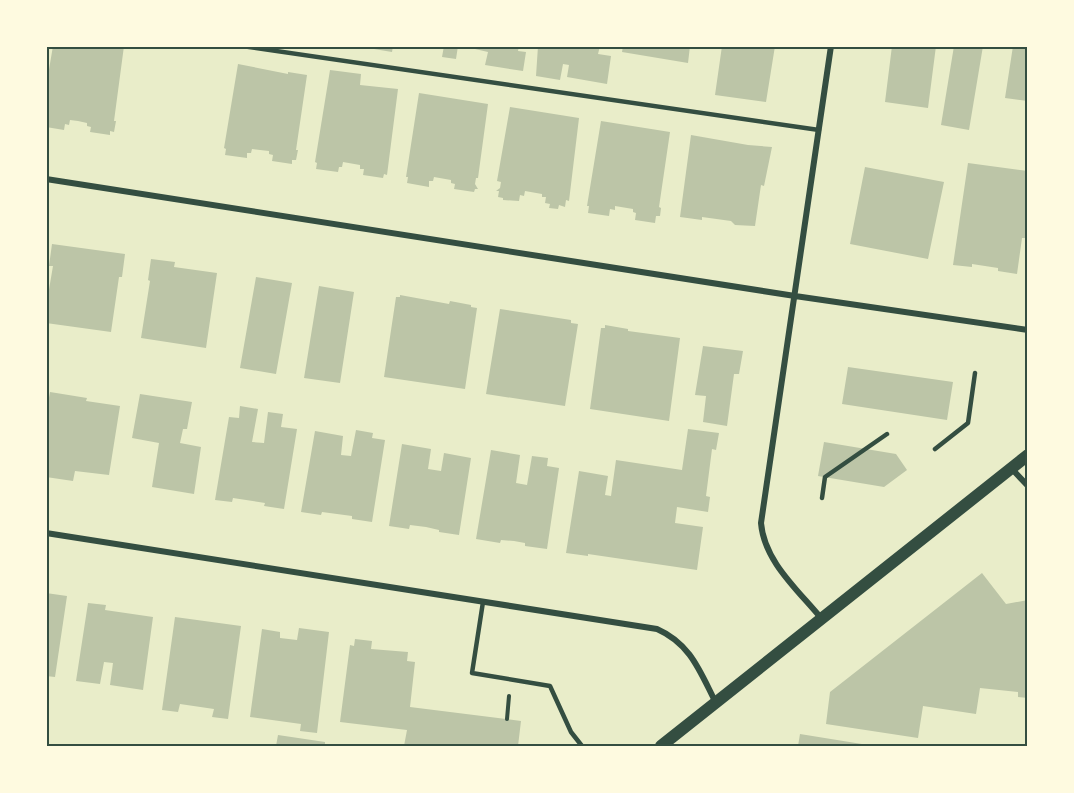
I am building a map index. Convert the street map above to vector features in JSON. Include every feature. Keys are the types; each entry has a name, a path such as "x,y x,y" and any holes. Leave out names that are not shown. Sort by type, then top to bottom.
{"main road":[{"path":"661,747 1028,455"}],"street":[{"path":"822,619 775,562 762,531 765,492 831,46"},
{"path":"46,179 795,296 1028,330"},
{"path":"1011,468 1028,486"},
{"path":"46,534 657,629 675,639 689,652 716,703"}],"lane":[{"path":"242,46 819,130"},
{"path":"935,449 968,423 975,373"},
{"path":"822,498 825,477 886,434"},
{"path":"483,602 472,674 550,686 571,732 582,747"}],"building":[{"path":"53,46 124,46 114,121 116,121 114,132 110,131 110,135 90,132 91,127 87,126 87,123 70,120 69,125 65,124 64,130 46,127 46,87"},
{"path":"375,46 393,46 392,52 374,49"},
{"path":"444,46 458,46 456,59 442,57"},
{"path":"462,46 519,46 518,51 526,52 523,71 485,65 488,52"},
{"path":"538,46 600,46 598,54 611,56 607,84 567,77 569,65 563,64 560,80 536,76"},
{"path":"623,46 690,46 688,63 622,52"},
{"path":"722,46 775,46 766,102 715,95"},
{"path":"892,46 936,46 928,108 885,102"},
{"path":"954,46 983,46 969,130 941,125"},
{"path":"1013,46 1028,48 1028,101 1005,98"},
{"path":"238,64 288,74 288,72 307,75 296,150 298,150 296,160 292,160 292,164 272,161 273,155 269,154 269,151 252,149 251,153 247,153 247,158 225,155 226,149 224,148"},
{"path":"330,70 361,74 360,85 398,89 387,175 384,174 383,178 363,175 364,169 360,169 360,165 343,162 338,172 316,169 317,163 315,162"},
{"path":"419,93 488,104 478,178 475,184 478,189 474,192 454,189 455,184 451,183 451,180 434,177 433,181 429,181 429,187 407,183"},
{"path":"510,107 579,118 569,201 566,200 565,207 559,205 558,209 549,208 550,204 545,203 546,197 542,197 542,194 525,191 524,196 520,195 519,201 503,200 498,197 499,191 496,191 500,188 501,182 497,181"},
{"path":"601,121 670,132 659,207 661,208 660,216 656,216 655,223 635,220 636,213 633,209 615,206 615,210 610,209 609,216 588,213 589,206 587,206"},
{"path":"691,135 772,147 764,186 761,185 755,226 735,225 731,221 702,217 702,220 680,217"},
{"path":"968,163 1028,171 1028,238 1022,238 1017,274 972,264 972,267 953,265"},
{"path":"865,167 944,182 928,259 850,244"},
{"path":"52,244 125,254 122,277 119,277 111,332 46,323 46,307 53,266 49,266"},
{"path":"151,259 175,262 174,267 217,273 206,348 141,338"},
{"path":"256,277 292,283 276,374 240,368"},
{"path":"319,286 354,292 340,383 304,378"},
{"path":"400,295 449,304 450,301 477,308 465,389 384,377 396,297"},
{"path":"500,309 571,320 571,323 578,324 565,406 486,394"},
{"path":"605,325 628,329 628,331 680,338 669,421 590,409 601,328 605,328"},
{"path":"703,346 743,351 739,374 734,374 727,426 703,422 706,396 695,395"},
{"path":"848,367 953,382 947,420 842,404"},
{"path":"50,392 120,406 109,475 75,471 73,481 46,477 46,415"},
{"path":"140,394 192,402 187,429 183,429 180,443 201,447 194,494 152,487 159,443 132,438"},
{"path":"240,406 258,409 252,442 264,443 268,412 283,414 281,427 297,429 284,509 264,506 265,503 233,498 232,502 215,500 229,417 239,418"},
{"path":"688,429 719,433 716,450 712,449 706,496 710,497 708,512 677,507 675,523 703,527 697,570 588,554 588,556 566,553 579,471 608,476 605,495 611,496 616,460 682,470"},
{"path":"356,430 373,433 372,438 385,440 372,522 352,519 352,516 301,512 315,431 343,436 341,455 351,456"},
{"path":"824,442 896,454 907,470 884,487 818,476"},
{"path":"402,444 431,449 428,469 441,471 444,453 471,458 459,535 426,527 410,525 409,529 389,526"},
{"path":"491,450 520,455 516,483 527,485 532,456 548,458 547,466 559,468 547,549 525,546 525,543 514,541 501,540 500,543 476,539"},
{"path":"982,573 1006,604 1028,600 1028,698 1018,697 1018,692 980,688 976,714 923,706 918,738 826,724 830,692"},
{"path":"46,593 67,596 55,677 46,676"},
{"path":"88,603 106,605 105,610 153,617 143,690 110,685 113,663 104,662 100,684 76,681"},
{"path":"175,617 241,626 228,719 212,717 214,709 180,704 178,712 162,710"},
{"path":"299,628 329,632 317,733 300,731 301,724 250,717 262,629 280,632 280,638 297,640"},
{"path":"355,639 372,641 371,649 408,652 407,661 415,662 410,707 521,721 518,746 404,746 407,730 340,722 350,645 354,646"},
{"path":"800,734 868,745 868,746 798,746"},
{"path":"278,735 325,742 325,746 276,746"}]}
